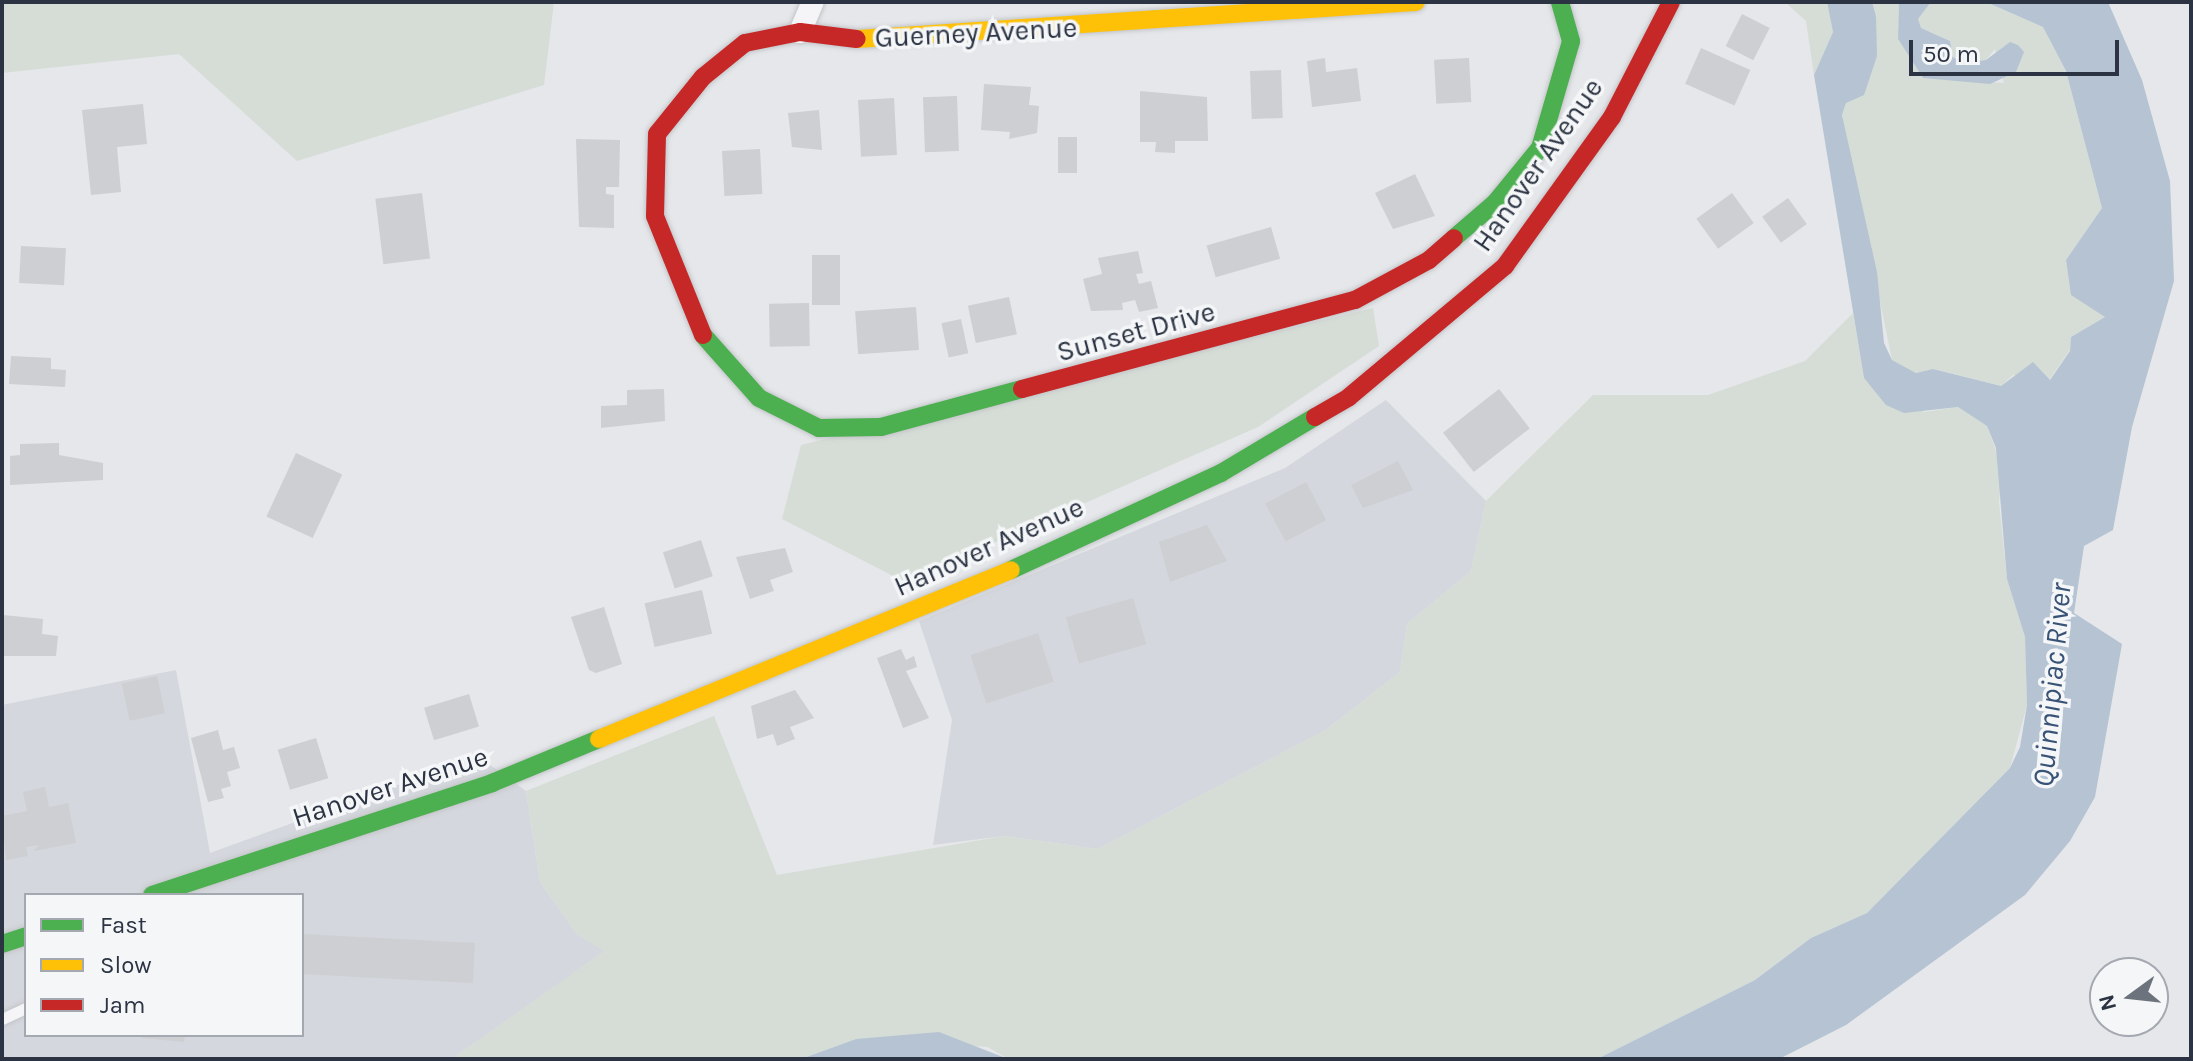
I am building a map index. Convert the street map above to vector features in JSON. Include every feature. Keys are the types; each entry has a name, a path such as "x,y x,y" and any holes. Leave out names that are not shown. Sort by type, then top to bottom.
{"street":[{"path":"800,32 813,2"},
{"name":"Guerney Avenue","path":"655,216 657,134 703,77 745,43 800,32 864,40 1228,10 1416,2"},
{"name":"Sunset Drive","path":"655,216 694,324 759,398 819,428 881,427 1355,300 1429,260 1495,203 1540,148 1571,41 1560,2"},
{"name":"Hanover Avenue","path":"158,893 492,783 970,589 1221,473 1349,397 1505,266 1612,117 1663,3"},
{"path":"2,944 24,937"}],"lane":[{"path":"2,1019 24,1009"}],"shaded area":[{"path":"2,2 554,2 544,85 297,161 179,54 2,73"},
{"path":"1785,2 1827,2 1833,32 1814,75 1806,21"},
{"path":"1872,2 1899,2 1898,39 1923,78 2004,83 1995,49 1986,60 1962,63 1953,57 1950,41 1921,28 1918,19 1931,2 1986,2 2043,27 2066,71 2102,208 2066,260 2069,278 2105,317 2071,337 2070,350 2049,380 2013,375 2001,386 1934,369 1916,373 1892,360 1842,115 1876,16"},
{"path":"1373,308 1379,346 1258,427 905,582 782,519 801,445"},
{"path":"1853,313 1864,378 1924,412 1958,407 1987,426 2002,467 1999,502 2007,579 2025,637 2027,705 2010,768 1867,913 1811,938 1755,980 1597,1059 1008,1059 988,1047 856,1039 801,1059 452,1059 604,951 577,934 540,882 526,791 714,716 777,875 1004,836 1098,849 1326,730 1400,672 1407,624 1471,571 1486,501 1593,395 1708,395 1805,361"},
{"path":"1386,400 1486,501 1471,571 1407,624 1400,672 1326,730 1098,849 1004,836 933,845 952,720 919,621 1285,468"},
{"path":"176,670 210,853 478,756 526,791 540,882 577,934 605,951 452,1059 2,1059 2,705"}],"water":[{"name":"Quinnipiac River","path":"1827,2 1872,2 1876,16 1877,56 1864,95 1846,103 1842,115 1877,272 1884,343 1892,360 1916,373 1933,369 2001,386 2033,362 2050,380 2070,351 2071,337 2105,317 2071,295 2066,260 2102,208 2066,71 2043,27 1986,2 2108,2 2142,80 2170,181 2174,281 2132,427 2113,530 2084,546 2074,613 2122,644 2095,797 2070,841 2025,895 1846,1025 1779,1059 1597,1059 1755,980 1811,938 1867,913 2010,768 2020,747 2027,705 2025,637 2007,579 1996,448 1987,426 1958,407 1904,413 1886,405 1864,378 1814,75 1833,32"},
{"path":"1899,2 1931,2 1918,19 1921,28 1950,41 1953,57 1962,63 1986,60 2010,42 2018,45 2024,52 2016,72 1990,84 1923,78 1898,39"},
{"path":"939,1032 1008,1059 801,1059 856,1039"}],"building":[{"path":"1742,14 1770,28 1753,60 1726,46"},
{"path":"1701,48 1750,70 1734,106 1685,84"},
{"path":"1325,58 1326,72 1357,68 1361,101 1312,107 1307,61"},
{"path":"1469,58 1471,102 1436,104 1434,60"},
{"path":"1281,70 1283,118 1252,119 1250,71"},
{"path":"984,84 1031,87 1029,105 1039,106 1037,133 1009,139 1010,132 981,130"},
{"path":"1140,91 1207,97 1208,141 1175,141 1175,153 1155,152 1156,142 1140,142"},
{"path":"957,96 959,151 925,152 923,97"},
{"path":"894,98 897,155 861,157 858,100"},
{"path":"143,104 147,144 117,147 121,192 91,195 82,110"},
{"path":"819,110 822,150 792,147 788,113"},
{"path":"1058,137 1077,137 1077,173 1058,173"},
{"path":"576,139 620,140 619,187 606,187 606,194 614,195 614,228 579,227"},
{"path":"760,149 762,194 724,196 722,151"},
{"path":"1415,174 1435,216 1393,229 1375,193"},
{"path":"422,193 430,259 383,264 375,199"},
{"path":"1732,193 1754,223 1718,249 1696,219"},
{"path":"1788,198 1807,224 1781,243 1762,217"},
{"path":"1271,227 1280,259 1216,277 1207,245"},
{"path":"21,246 66,248 64,285 19,283"},
{"path":"1138,251 1143,273 1136,274 1139,284 1151,281 1158,308 1139,312 1135,300 1122,303 1123,310 1091,311 1083,279 1102,274 1098,258"},
{"path":"812,255 840,255 840,305 812,305"},
{"path":"1009,297 1017,334 976,343 968,306"},
{"path":"809,303 810,346 770,347 769,304"},
{"path":"916,307 919,350 858,354 855,311"},
{"path":"961,319 968,353 949,357 941,323"},
{"path":"11,356 51,358 51,369 66,370 65,387 9,384"},
{"path":"664,389 665,421 601,428 601,406 627,405 627,390"},
{"path":"1499,389 1530,428 1474,472 1443,433"},
{"path":"59,443 59,455 103,463 103,480 10,485 10,456 20,455 20,444"},
{"path":"296,453 342,475 313,538 266,516"},
{"path":"1398,461 1413,490 1363,508 1351,485"},
{"path":"1306,482 1326,520 1286,542 1265,504"},
{"path":"1207,525 1227,561 1170,582 1159,542"},
{"path":"701,540 713,576 675,589 663,552"},
{"path":"785,548 793,572 770,580 774,591 750,599 736,557"},
{"path":"702,590 712,634 655,647 645,603"},
{"path":"1133,598 1146,644 1079,663 1066,617"},
{"path":"604,607 622,664 596,673 589,670 571,617"},
{"path":"3,615 43,619 42,634 58,636 56,656 2,656"},
{"path":"1038,633 1054,682 986,703 970,655"},
{"path":"901,649 906,660 914,656 917,667 906,671 929,718 903,728 877,658"},
{"path":"157,676 165,713 130,721 122,683"},
{"path":"795,690 814,718 790,727 795,739 777,746 773,734 757,739 751,706"},
{"path":"469,694 479,727 434,740 424,708"},
{"path":"218,730 223,750 234,747 240,768 227,772 231,786 221,789 224,798 208,802 191,738"},
{"path":"316,738 328,778 290,790 278,750"},
{"path":"45,787 49,807 68,803 76,843 34,851 39,845 26,847 28,856 6,860 2,816 27,811 23,792"},
{"path":"304,934 475,943 473,983 304,974"},
{"path":"142,1037 185,1037 184,1042"}],"traffic: fast":[{"path":"1454,238 1495,203 1540,148 1571,41 1560,2"},
{"path":"703,335 759,398 819,428 881,427 1022,389"},
{"path":"1011,570 1221,473 1315,417"},
{"path":"158,893 492,783 599,739"},
{"path":"2,944 24,937"}],"traffic: slow":[{"path":"857,39 1416,2"},
{"path":"599,739 1011,570"}],"traffic: jam":[{"path":"1315,417 1349,397 1505,266 1612,117 1671,2"},
{"path":"703,335 655,216 657,134 703,77 745,43 800,32 857,39"},
{"path":"1022,389 1355,300 1429,260 1454,238"}]}
